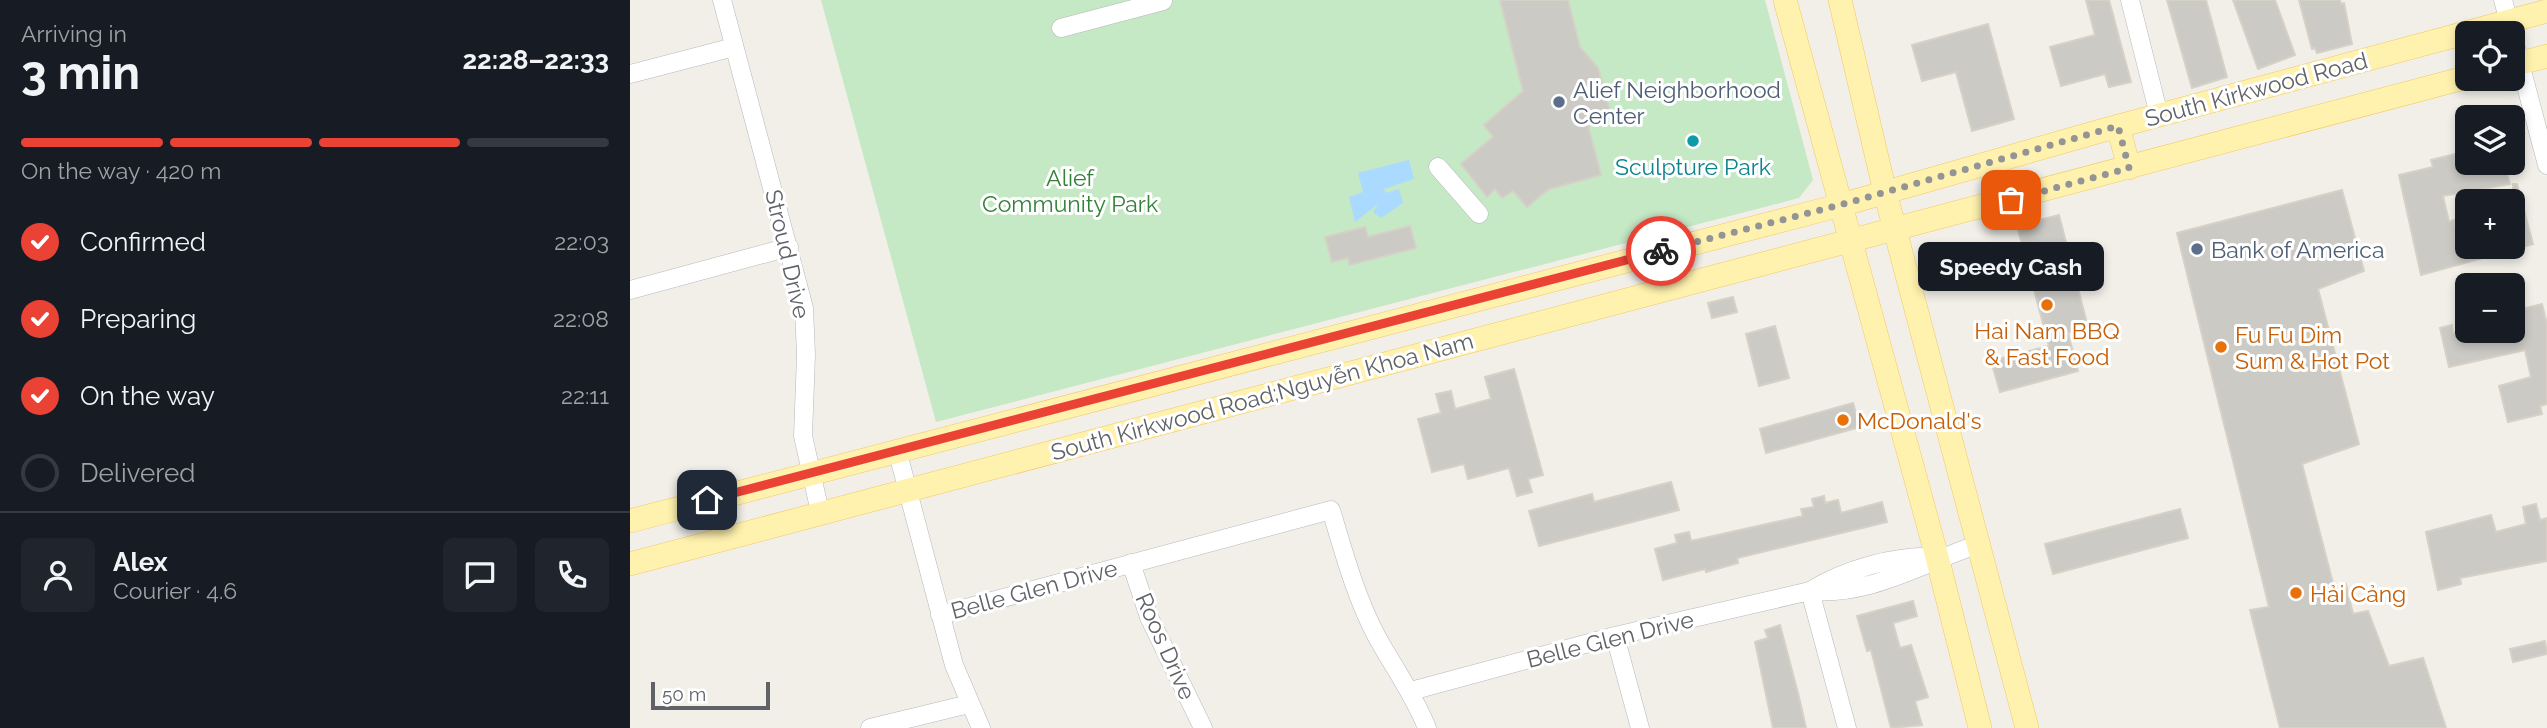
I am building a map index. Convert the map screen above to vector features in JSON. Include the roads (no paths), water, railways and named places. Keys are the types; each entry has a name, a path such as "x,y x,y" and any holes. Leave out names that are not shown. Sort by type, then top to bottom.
{"main road":[{"path":"1786,0 1937,557 1980,728"},
{"path":"1840,0 1885,192 2028,728"},
{"name":"South Kirkwood Road","path":"2515,21 2547,11"},
{"name":"South Kirkwood Road","path":"1885,192 2118,126 2455,37"},
{"path":"2525,62 2547,56"},
{"name":"South Kirkwood Road","path":"1895,229 2455,80"},
{"path":"2118,126 2129,168"},
{"name":"South Kirkwood Road;Nguyễn Khoa Nam","path":"630,522 811,472 1885,192"},
{"name":"South Kirkwood Road;Nguyễn Khoa Nam","path":"630,564 1895,229"},
{"path":"1537,283 1546,320"},
{"path":"1321,340 1330,378"}],"street":[{"name":"Stroud Drive","path":"722,0 804,308 806,355 803,436 820,512"},
{"path":"2130,0 2159,115"},
{"path":"1061,28 1163,1"},
{"path":"630,74 734,47"},
{"path":"2525,91 2547,165"},
{"path":"1438,167 1479,214"},
{"path":"630,290 789,247"},
{"path":"898,450 940,615 969,704 981,728"},
{"name":"Belle Glen Drive","path":"940,615 1331,510 1376,636 1411,691 1615,636 1810,591 1832,577 1914,556 1937,557 1980,544"},
{"name":"Roos Drive","path":"1131,563 1149,617 1203,728"},
{"path":"1810,591 1847,728"},
{"path":"1615,636 1640,728"},
{"path":"1411,691 1427,728"},
{"path":"870,728 969,704"}],"water":[{"path":"1409,160 1414,179 1384,189 1386,193 1399,189 1403,203 1381,218 1373,212 1379,203 1355,222 1349,197 1363,192 1358,173"}],"place":[{"name":"Alief Neighborhood Center","path":"1559,102"},
{"name":"Sculpture Park","path":"1693,141"},
{"name":"Speedy Cash","path":"2011,200"},
{"name":"Bank of America","path":"2197,249"},
{"name":"Hai Nam BBQ & Fast Food","path":"2047,305"},
{"name":"Fu Fu Dim Sum & Hot Pot","path":"2221,347"},
{"name":"McDonald's","path":"1843,420"},
{"name":"Hải Cảng","path":"2296,593"}],"park label":[{"name":"Alief Community Park","path":"1070,190"}]}
